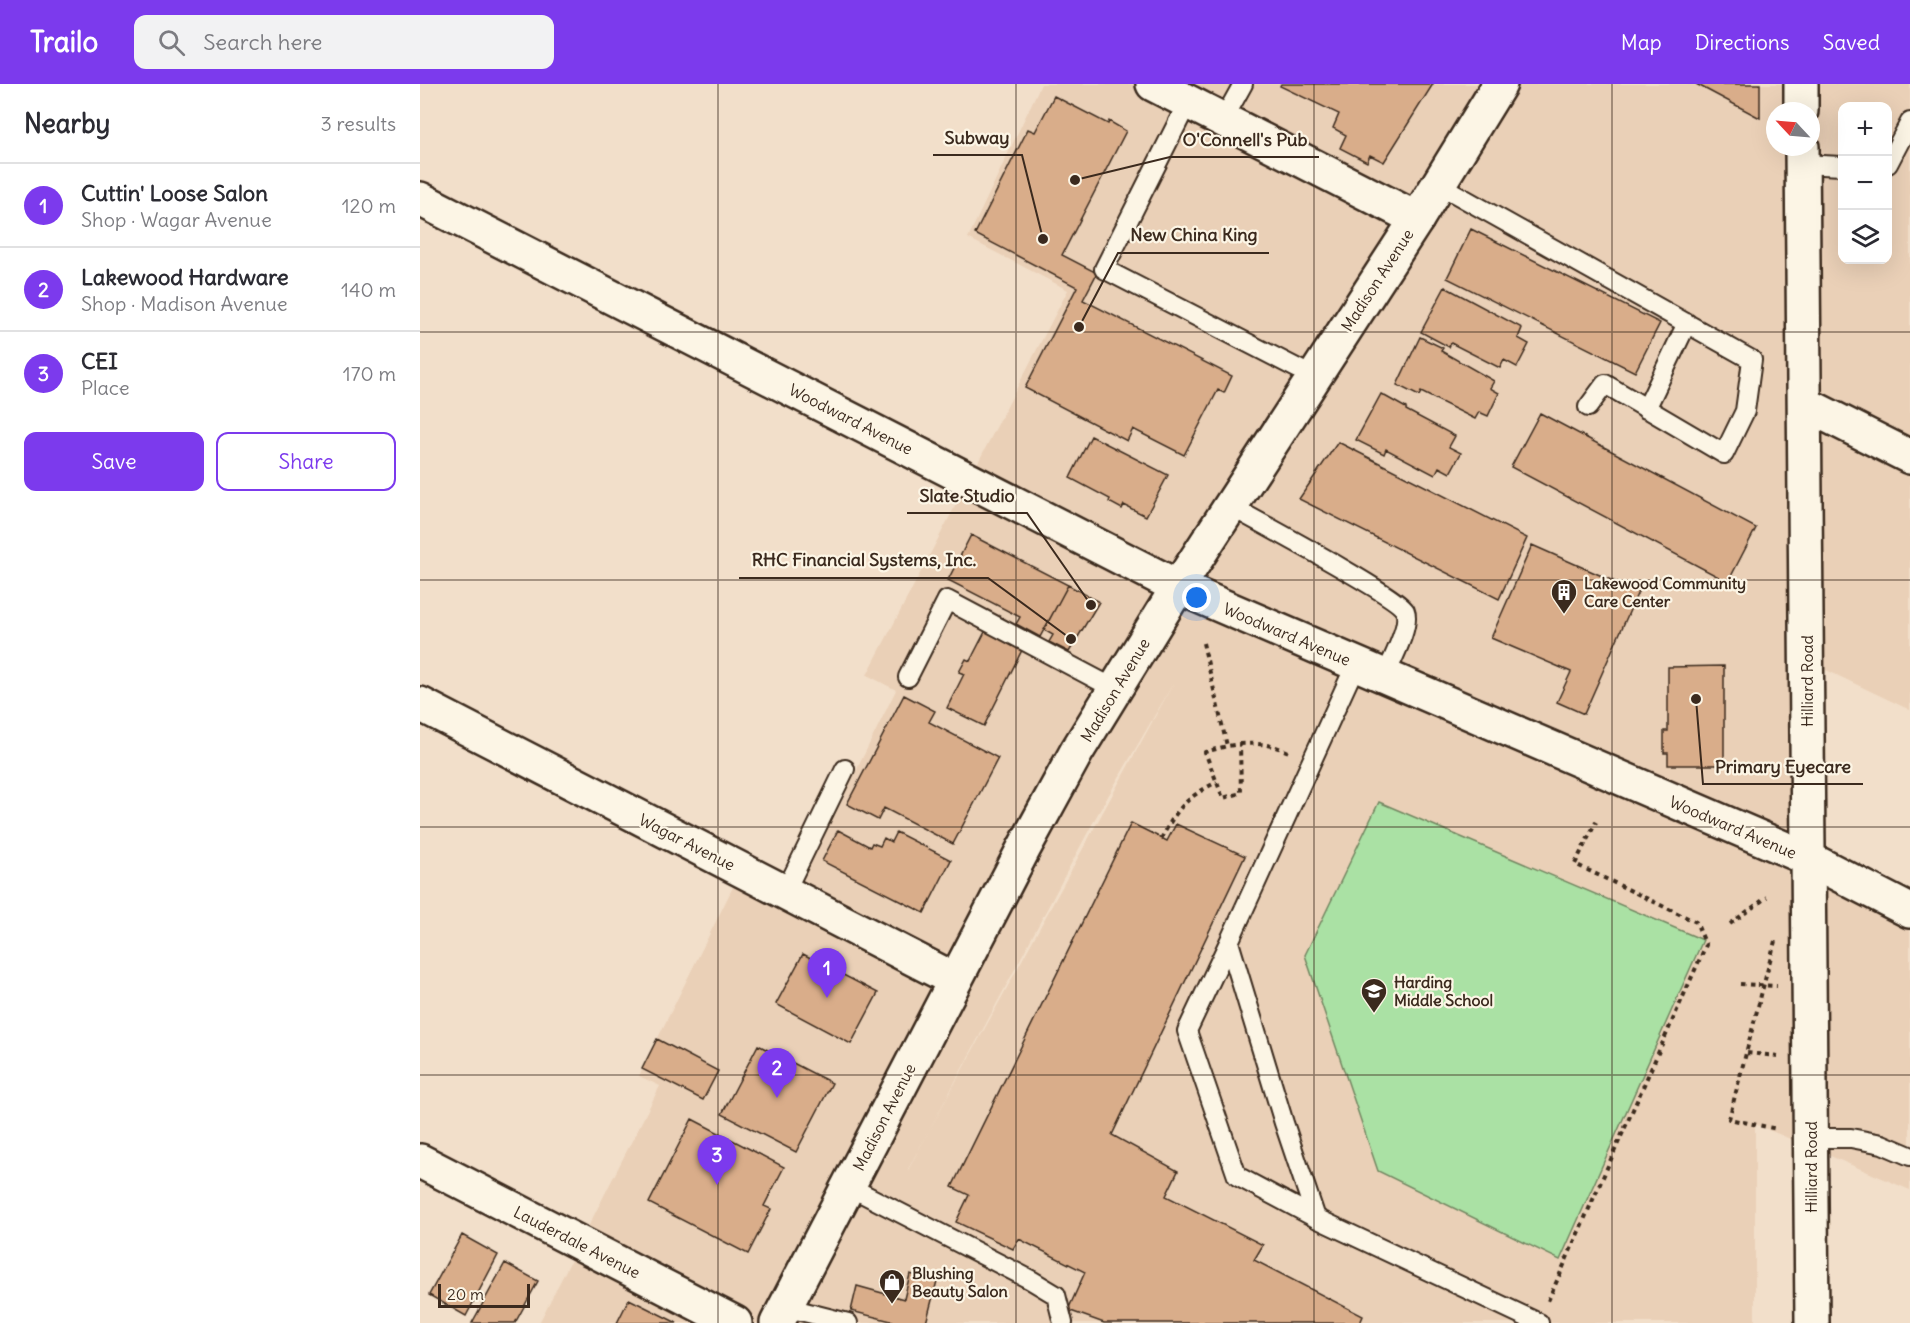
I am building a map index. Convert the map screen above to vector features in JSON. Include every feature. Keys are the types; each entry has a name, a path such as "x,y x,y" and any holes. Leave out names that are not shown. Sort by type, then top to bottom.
{"street":[{"path":"1153,84 1417,219"},
{"name":"Madison Avenue","path":"781,1315 1024,848 1077,751 1178,587 1417,219 1500,84"},
{"path":"1801,84 1802,102"},
{"name":"Hilliard Road","path":"1802,156 1812,1323"},
{"name":"Woodward Avenue","path":"420,199 1178,587 1809,859 1910,912"},
{"path":"1805,404 1910,457"},
{"name":"Wagar Avenue","path":"420,704 955,980"},
{"name":"Lauderdale Avenue","path":"420,1161 735,1323"}],"lane":[{"path":"1223,120 1243,84"},
{"path":"1188,102 1104,269 1314,377"},
{"path":"1891,156 1910,122"},
{"path":"1806,156 1838,165"},
{"path":"1438,184 1752,360 1745,411 1724,454 1605,384 1588,407"},
{"path":"1646,409 1687,323"},
{"path":"1230,506 1380,592 1404,610 1407,622 1371,670 1229,942 1188,1031 1237,1176 1316,1218 1539,1323"},
{"path":"908,677 947,600 1115,689"},
{"path":"785,892 845,769"},
{"path":"1229,942 1284,1123 1316,1218"},
{"path":"1810,1138 1851,1138 1882,1144 1910,1156"},
{"path":"848,1186 1056,1295 1063,1323"},
{"path":"781,1315 848,1323"}],"path":[{"path":"1203,643 1227,746"},
{"path":"1240,744 1241,793 1223,798 1205,752 1227,746 1240,744 1261,743 1296,755"},
{"path":"1161,839 1176,812 1197,792 1217,782"},
{"path":"1546,1305 1706,945 1696,922 1575,864 1596,822"},
{"path":"1730,924 1767,897"},
{"path":"1776,936 1729,1119 1777,1129"},
{"path":"1740,984 1778,986"},
{"path":"1747,1053 1778,1056"}],"shaded area":[{"path":"1041,84 1170,84 1192,95 1198,84 1910,84 1910,710 1822,668 1824,854 1910,898 1910,1190 1755,1124 1755,1323 539,1323 660,1086 639,1076 734,885 786,913 896,690 867,675 1068,290 968,238","holes":["1174,682 929,1130 1096,817"]}],"green space":[{"path":"1379,802 1703,940 1560,1260 1378,1171 1305,955"}],"building":[{"path":"1281,84 1433,84 1384,162 1370,155 1367,162 1340,148 1346,135 1333,128 1339,114 1280,86"},
{"path":"1696,84 1760,84 1760,118"},
{"path":"1054,96 1126,131 1062,255 1097,273 1083,300 1232,376 1224,393 1218,390 1184,455 1133,429 1127,441 1025,388 1077,287 975,234 1028,129 1035,132"},
{"path":"1471,229 1660,323 1635,372 1447,278"},
{"path":"1445,287 1522,328 1518,338 1529,344 1517,367 1504,360 1500,368 1451,343 1449,347 1421,332"},
{"path":"1420,337 1443,348 1441,351 1494,381 1490,388 1499,393 1488,416 1479,412 1475,419 1421,392 1419,396 1397,385"},
{"path":"1381,394 1455,436 1449,447 1461,453 1450,473 1439,467 1435,475 1386,449 1384,454 1356,440"},
{"path":"1540,413 1756,528 1728,582 1511,467"},
{"path":"1091,436 1168,475 1146,516 1124,505 1122,509 1109,502 1110,499 1070,478"},
{"path":"1338,442 1527,538 1499,599 1299,499"},
{"path":"971,535 1068,585 1040,637 1016,624 1020,617 948,580"},
{"name":"Lakewood Community Care Center","path":"1532,545 1638,592 1584,714 1557,702 1571,672 1491,638"},
{"path":"1068,585 1099,602 1069,652 1049,642 1053,635 1044,630"},
{"path":"986,630 1023,648 984,726 947,708 964,674 959,672 966,659 970,661"},
{"path":"1724,666 1724,765 1668,765 1668,753 1664,753 1664,731 1668,731 1668,667"},
{"path":"904,695 935,711 929,722 998,758 953,844 884,808 878,820 847,804"},
{"path":"1131,823 1167,841 1176,824 1245,856 1112,1135 1178,1171 1166,1196 1263,1245 1254,1260 1363,1316 1360,1323 1104,1323 1068,1310 1085,1272 1019,1239 1013,1249 956,1222 969,1195 952,1187"},
{"path":"838,830 870,847 872,843 880,846 884,838 891,842 896,832 951,860 924,913 822,861"},
{"path":"803,954 878,993 851,1044 776,1004"},
{"path":"657,1039 718,1071 703,1100 642,1069"},
{"path":"758,1045 832,1083 796,1152 722,1114"},
{"path":"692,1119 784,1167 764,1206 771,1209 748,1254 649,1203"},
{"path":"462,1235 498,1255 466,1316 429,1295"},
{"path":"505,1263 538,1281 515,1323 472,1323"},
{"name":"Blushing Beauty Salon","path":"910,1274 937,1281 926,1323 899,1323 851,1311 857,1286 904,1299"},
{"path":"629,1299 677,1323 617,1323"}],"place":[{"name":"O'Connell's Pub","path":"1075,180"},
{"name":"Subway","path":"1043,239"},
{"name":"New China King","path":"1079,327"},
{"name":"Slate Studio","path":"1091,605"},
{"name":"Lakewood Community Care Center","path":"1564,615"},
{"name":"RHC Financial Systems, Inc.","path":"1071,639"},
{"name":"Primary Eyecare","path":"1696,699"},
{"name":"Cuttin' Loose Salon","path":"827,998"},
{"name":"Harding Middle School","path":"1374,1014"},
{"name":"Lakewood Hardware","path":"777,1098"},
{"name":"CEI","path":"717,1185"},
{"name":"Blushing Beauty Salon","path":"892,1305"}]}
